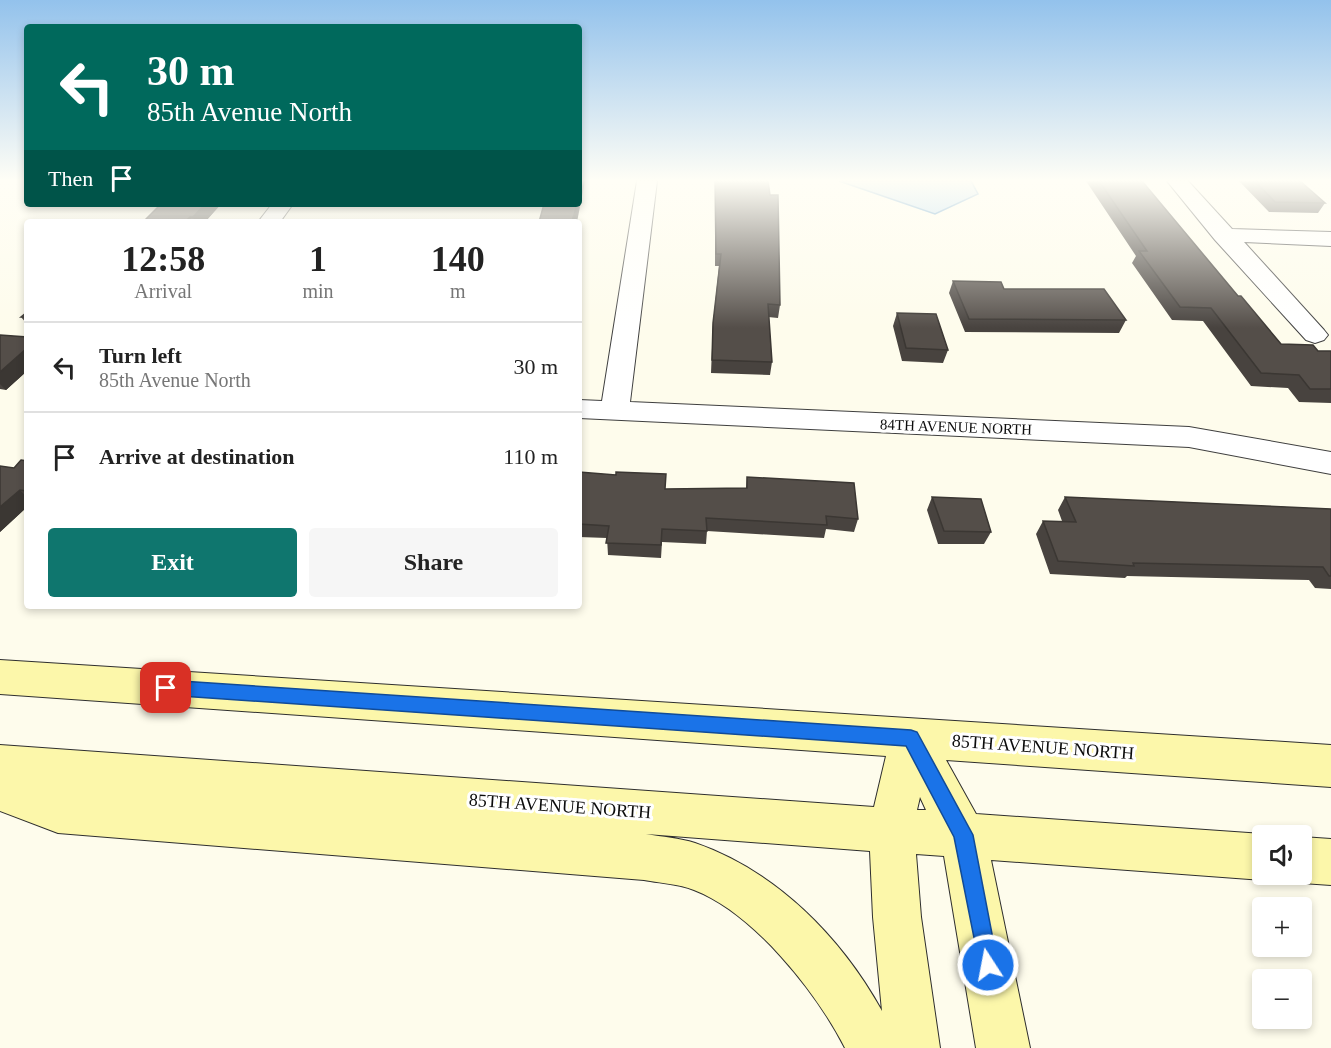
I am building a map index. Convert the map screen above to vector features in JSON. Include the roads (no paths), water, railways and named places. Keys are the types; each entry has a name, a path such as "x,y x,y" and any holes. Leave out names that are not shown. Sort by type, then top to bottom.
{"main road":[{"name":"85TH AVENUE NORTH","path":"0,677 1331,766"},
{"path":"911,738 891,829 897,917 913,1048"},
{"path":"911,738 963,835 1003,1048"},
{"name":"85TH AVENUE NORTH","path":"0,766 1252,856"},
{"path":"0,790 58,811 644,857 694,867 739,889 802,941 837,986 874,1048"},
{"path":"1312,861 1331,862"}],"street":[{"path":"615,411 640,230"},
{"path":"1220,230 1315,335"},
{"path":"1224,235 1331,239"},
{"name":"84TH AVENUE NORTH","path":"582,410 1190,437 1331,463"}]}
